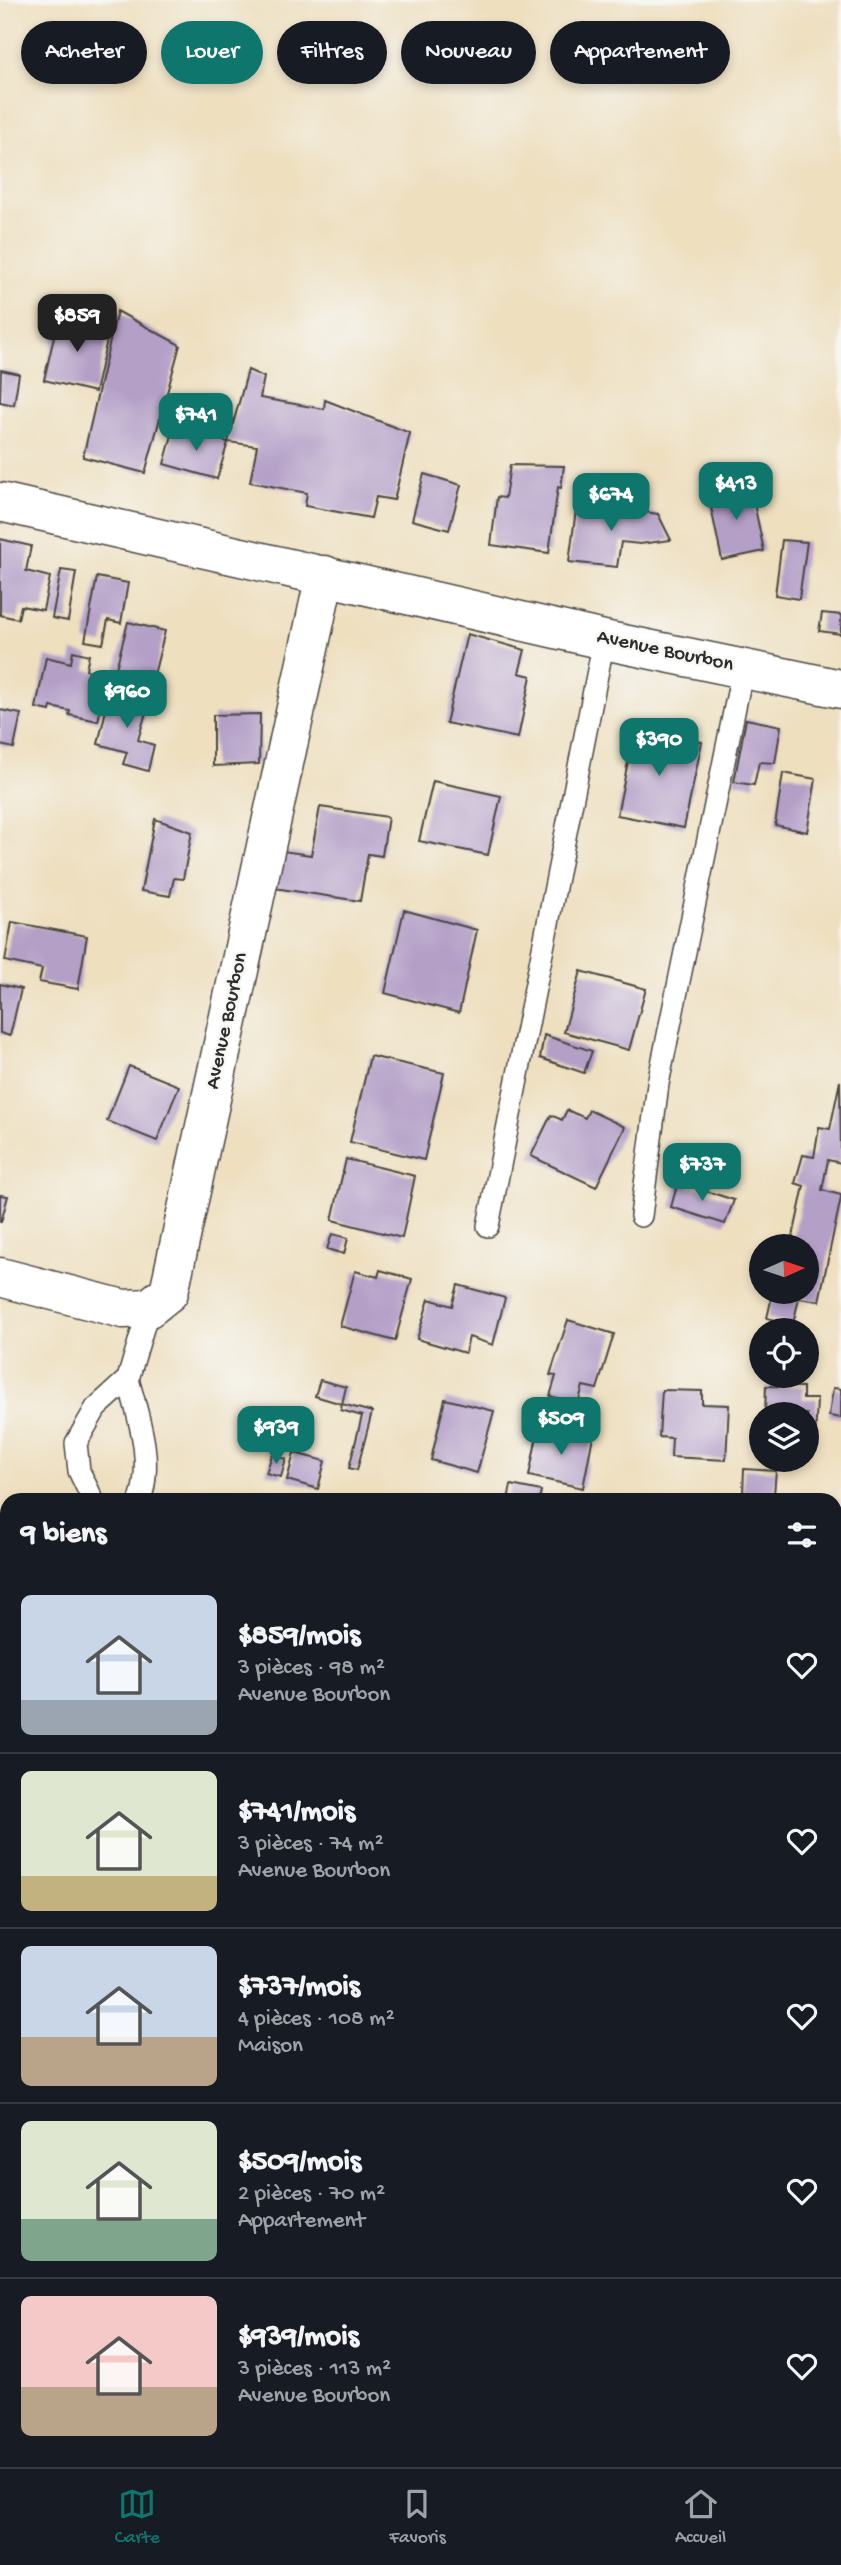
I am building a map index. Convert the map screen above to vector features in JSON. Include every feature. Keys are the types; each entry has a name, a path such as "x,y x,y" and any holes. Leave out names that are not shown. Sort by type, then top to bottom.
{"street":[{"name":"Avenue Bourbon","path":"0,502 604,640 841,689"},
{"name":"Avenue Bourbon","path":"149,1308 169,1292 325,575"},
{"path":"0,1277 122,1308 149,1308"}],"lane":[{"path":"488,1226 604,640"},
{"path":"641,1216 658,1083 743,668"},
{"path":"142,1493 145,1444 128,1379 149,1308"},
{"path":"90,1493 79,1471 76,1443 96,1408 128,1379"}],"building":[{"path":"117,311 180,345 145,473 83,457"},
{"path":"59,315 110,327 95,392 44,380"},
{"path":"1,370 19,374 14,405 0,402"},
{"path":"248,370 264,377 260,398 324,409 325,400 410,433 394,500 376,497 371,518 305,506 307,493 250,482 257,446 228,442"},
{"path":"174,428 228,442 217,479 164,464"},
{"path":"510,465 564,466 561,488 558,487 549,553 491,545 497,497 505,498"},
{"path":"424,474 461,485 449,530 412,520"},
{"path":"750,484 764,551 722,560 708,493"},
{"path":"577,502 658,514 671,540 640,544 621,542 617,567 569,562"},
{"path":"0,539 31,546 26,571 50,577 43,610 21,606 18,619 0,615"},
{"path":"782,540 807,542 799,599 775,595"},
{"path":"61,570 76,572 68,621 52,618"},
{"path":"97,577 128,583 121,623 108,620 103,644 85,641"},
{"path":"822,613 841,615 841,634 819,631"},
{"path":"128,622 165,631 151,687 113,680"},
{"path":"467,634 525,650 519,673 531,676 518,738 446,723"},
{"path":"73,651 89,655 86,670 108,675 98,721 69,715 70,711 51,707 50,711 36,708 46,657 71,663"},
{"path":"110,693 149,702 138,740 154,745 148,771 123,764 127,752 98,744"},
{"path":"0,710 21,714 14,748 0,745"},
{"path":"260,714 259,764 213,766 213,715"},
{"path":"746,719 781,726 775,763 759,762 754,785 734,782"},
{"path":"635,728 702,742 684,828 617,815"},
{"path":"783,773 816,779 807,832 775,825"},
{"path":"433,781 501,796 488,855 419,841"},
{"path":"320,807 388,817 382,856 368,854 360,901 274,888 283,851 311,855"},
{"path":"155,819 192,832 183,879 174,878 170,896 141,891"},
{"path":"404,910 477,930 459,1013 385,993"},
{"path":"12,922 87,936 78,989 39,982 42,969 5,961"},
{"path":"581,971 646,989 629,1050 564,1032"},
{"path":"0,984 21,989 10,1036 0,1033"},
{"path":"544,1035 592,1051 584,1073 540,1058"},
{"path":"370,1056 444,1073 424,1160 350,1142"},
{"path":"129,1066 179,1086 157,1141 107,1121"},
{"path":"840,1081 841,1163 828,1160 822,1190 841,1195 841,1198 819,1301 819,1234 794,1234 804,1186 795,1183 803,1155 814,1157 819,1127 830,1129"},
{"path":"567,1110 585,1118 589,1110 625,1127 596,1187 531,1156 551,1115 562,1120"},
{"path":"346,1159 415,1176 402,1238 332,1220"},
{"path":"678,1182 734,1200 725,1224 671,1207"},
{"path":"0,1195 8,1196 1,1222 0,1222"},
{"path":"332,1234 348,1238 344,1254 327,1249"},
{"path":"380,1270 412,1279 395,1341 340,1326 355,1271 378,1277"},
{"path":"458,1285 505,1298 493,1345 469,1337 465,1353 417,1339 429,1299 452,1306"},
{"path":"770,1304 798,1304 794,1318 767,1318"},
{"path":"568,1320 614,1334 597,1389 583,1386 578,1404 550,1396 556,1376 550,1375"},
{"path":"320,1380 346,1387 342,1404 315,1396"},
{"path":"766,1388 803,1388 803,1399 817,1399 817,1402 765,1402"},
{"path":"833,1388 841,1389 841,1418 829,1416"},
{"path":"662,1390 702,1391 702,1404 729,1405 726,1460 671,1457 672,1438 659,1437"},
{"path":"445,1399 494,1411 477,1473 431,1460"},
{"path":"342,1404 372,1412 357,1470 349,1468 362,1416 341,1410"},
{"path":"539,1426 593,1436 583,1488 529,1476"},
{"path":"294,1453 325,1461 318,1489 287,1480"},
{"path":"272,1455 286,1459 281,1477 266,1473"},
{"path":"744,1469 749,1469 749,1472 776,1472 774,1493 743,1493"},
{"path":"511,1485 541,1491 541,1493 509,1493"}]}
